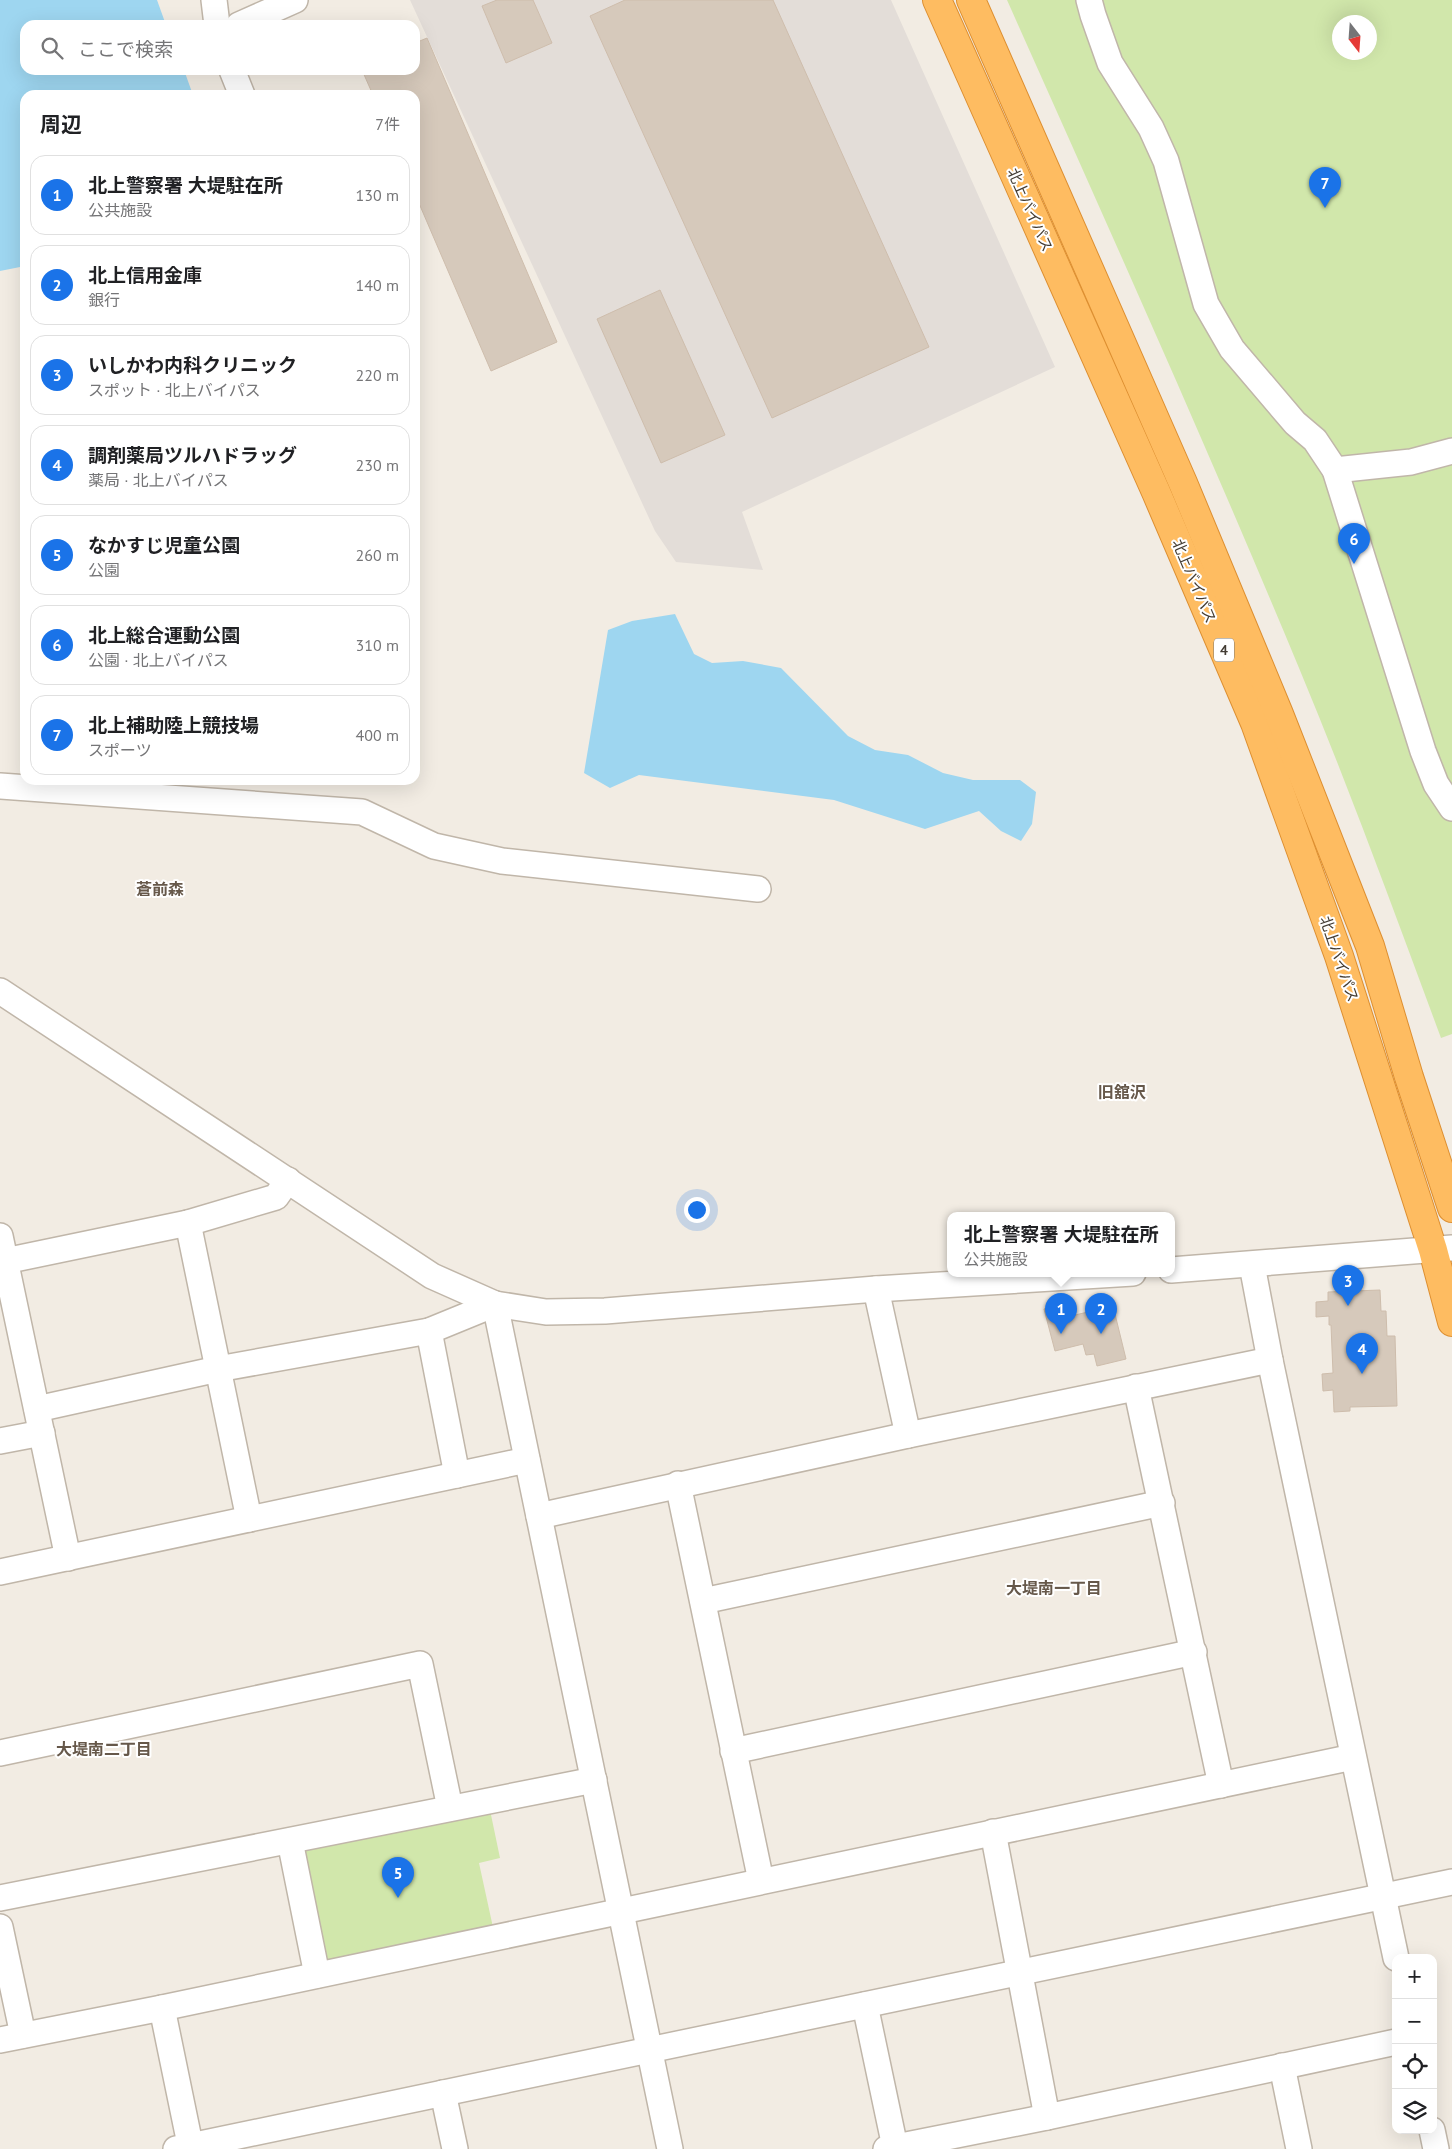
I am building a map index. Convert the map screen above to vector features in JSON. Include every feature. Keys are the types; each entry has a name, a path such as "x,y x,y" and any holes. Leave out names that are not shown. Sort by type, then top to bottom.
{"highway":[{"name":"北上バイパス","path":"937,0 1156,492 1255,723 1443,1249 1452,1322"},
{"name":"北上バイパス","path":"972,0 1179,474 1279,714 1370,946 1409,1077 1452,1208"}],"street":[{"path":"214,0 216,20"},
{"path":"250,20 295,0"},
{"path":"1089,0 1092,15 1110,63 1151,128 1166,161 1206,304 1232,349 1295,423 1315,440 1335,470 1422,750 1436,784 1452,808"},
{"path":"234,75 240,90"},
{"path":"1335,470 1411,462 1452,451"},
{"path":"0,786 362,812 434,846 502,860 758,889"},
{"path":"0,991 432,1276 495,1304 546,1312 605,1311 876,1289 1068,1277"},
{"path":"5,1261 188,1223 276,1197 288,1180"},
{"path":"188,1223 249,1520"},
{"path":"0,1236 5,1261 6,1298 39,1421 68,1558"},
{"path":"1175,1270 1443,1249"},
{"path":"1252,1265 1270,1360 1395,1954"},
{"path":"876,1289 908,1435"},
{"path":"0,1442 39,1421 218,1369 429,1330 495,1304"},
{"path":"495,1304 670,2149"},
{"path":"429,1330 457,1475"},
{"path":"539,1516 678,1484 1270,1360"},
{"path":"1136,1388 1221,1785"},
{"path":"0,1572 527,1460"},
{"path":"678,1484 761,1881"},
{"path":"702,1601 1162,1503"},
{"path":"733,1750 1194,1652"},
{"path":"0,1753 420,1664 450,1808"},
{"path":"0,1927 11,2037 162,2008 1353,1757"},
{"path":"0,1898 594,1780"},
{"path":"993,1832 1046,2117"},
{"path":"290,1840 317,1975"},
{"path":"162,2008 186,2148 1452,1882"},
{"path":"865,2005 890,2148 1046,2117 1392,2043"},
{"path":"1282,2066 1299,2149"},
{"path":"443,2093 455,2149"},
{"path":"1433,2134 1436,2149"}],"shaded area":[{"path":"410,0 891,0 1055,367 742,512 763,570 676,562 655,531"}],"green space":[{"path":"1007,0 1452,0 1452,1034 1441,1038 1318,714 1264,584"},
{"path":"490,1810 500,1858 479,1863 494,1932 333,1966 321,1956 301,1857 307,1848"}],"water":[{"path":"0,0 157,0 164,20 20,20 20,75 186,75 191,90 20,90 20,267 0,271"},
{"path":"675,614 694,654 712,663 743,661 781,668 848,736 875,750 908,755 943,773 973,780 1020,780 1036,792 1032,824 1021,841 1001,831 979,811 925,829 834,800 639,775 610,788 584,773 608,630 632,621"}],"building":[{"path":"497,0 533,0 552,43 506,63 482,6"},
{"path":"625,0 773,0 929,347 772,418 590,16"},
{"path":"427,38 557,342 491,371 420,206 420,90 371,90 364,75 420,75 420,41"},
{"path":"660,290 725,435 661,463 597,319"},
{"path":"1380,1290 1381,1311 1386,1311 1387,1336 1395,1336 1397,1406 1350,1407 1350,1411 1334,1412 1333,1390 1323,1391 1322,1374 1333,1373 1331,1325 1329,1325 1329,1316 1316,1317 1316,1302 1328,1301 1328,1292"},
{"path":"1068,1303 1071,1316 1113,1306 1126,1359 1097,1366 1094,1354 1086,1355 1083,1344 1055,1351 1044,1309"}],"place":[{"name":"北上補助陸上競技場","path":"1325,208"},
{"name":"北上総合運動公園","path":"1354,564"},
{"name":"いしかわ内科クリニック","path":"1348,1306"},
{"name":"北上警察署 大堤駐在所","path":"1061,1334"},
{"name":"北上信用金庫","path":"1101,1334"},
{"name":"調剤薬局ツルハドラッグ","path":"1362,1374"},
{"name":"なかすじ児童公園","path":"398,1898"}],"district":[{"name":"蒼前森","path":"160,889"},
{"name":"旧舘沢","path":"1122,1092"},
{"name":"大堤南一丁目","path":"1054,1588"},
{"name":"大堤南二丁目","path":"104,1749"}]}
